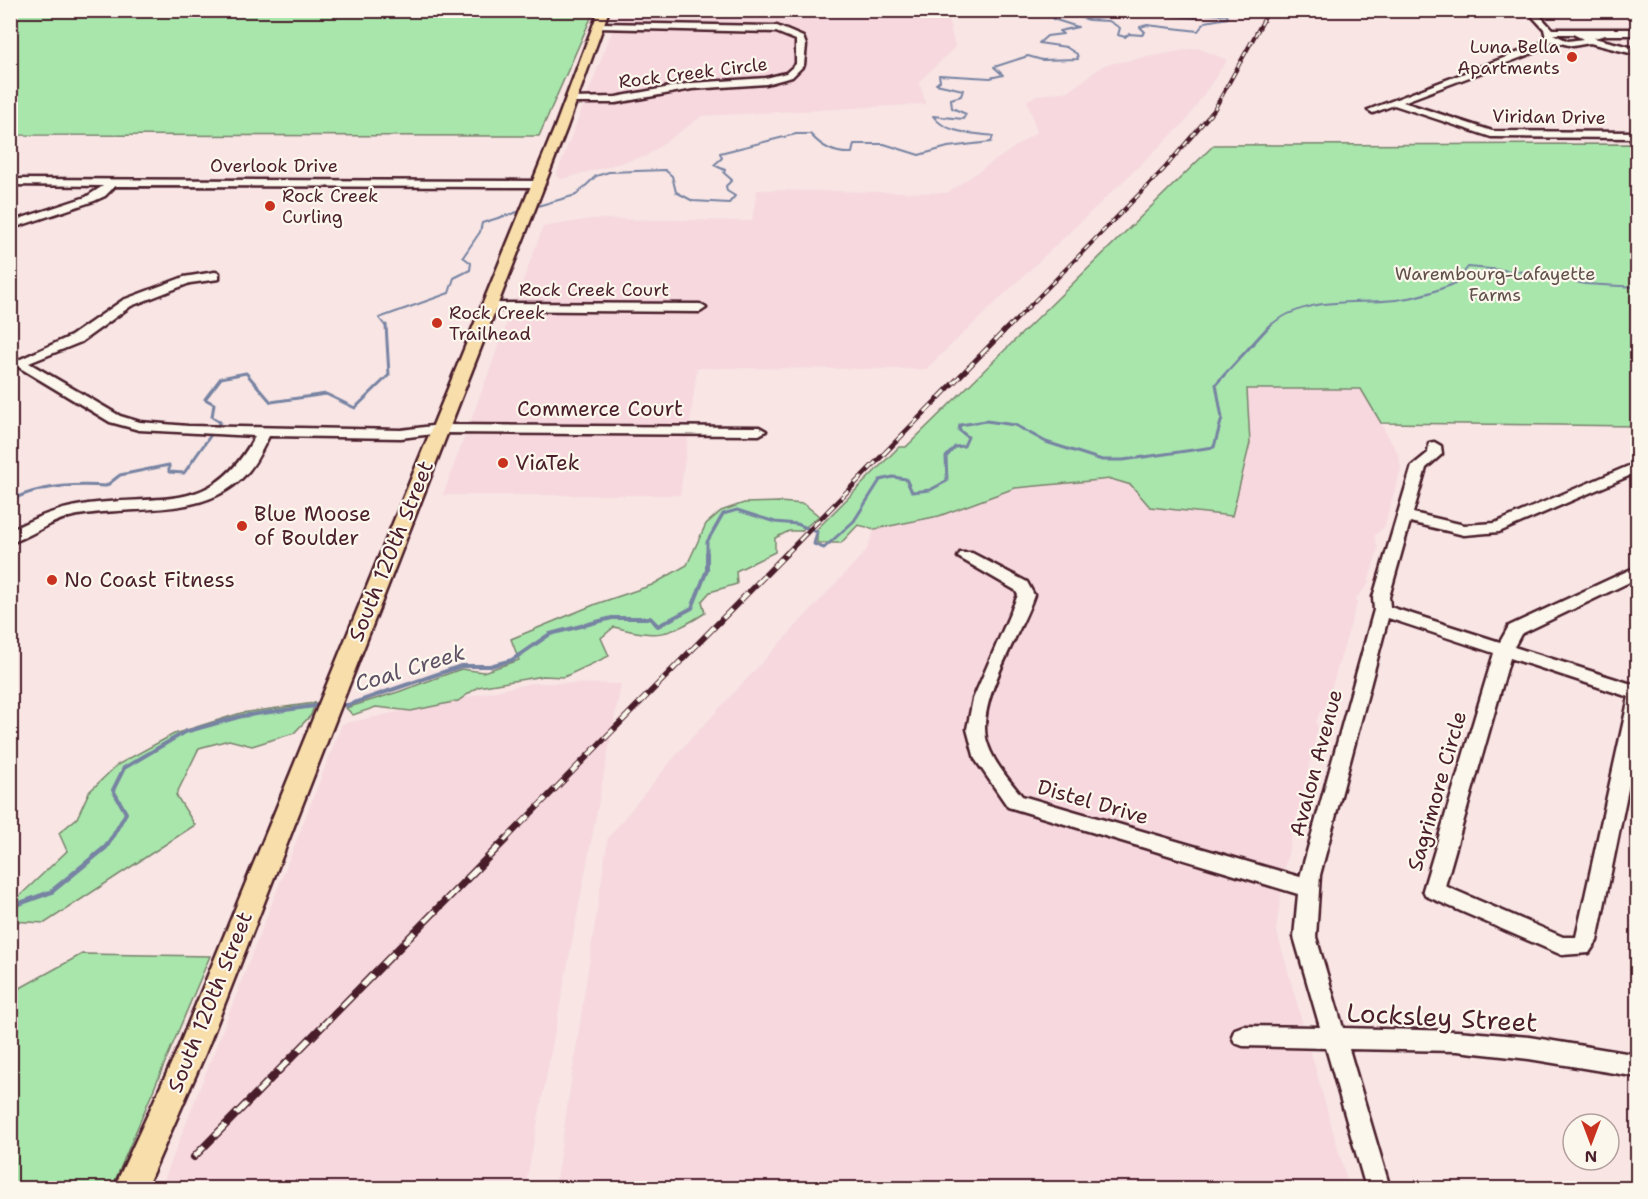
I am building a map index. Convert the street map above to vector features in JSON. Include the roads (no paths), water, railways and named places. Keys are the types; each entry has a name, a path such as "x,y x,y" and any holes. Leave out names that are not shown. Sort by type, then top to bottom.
{"main road":[{"name":"South 120th Street","path":"129,1188 190,1054 571,101 604,10"}],"street":[{"path":"1537,10 1537,17 1550,35 1562,42"},
{"path":"1545,10 1547,21 1564,30 1580,33 1638,32"},
{"name":"Rock Creek Circle","path":"571,101 616,100 692,86 766,81 789,75 800,65 802,45 800,39 777,29 599,26"},
{"path":"1550,35 1564,30"},
{"path":"1372,110 1543,46 1587,40 1606,32"},
{"path":"1580,33 1587,40 1638,53"},
{"path":"1543,46 1551,41 1550,35"},
{"name":"Viridan Drive","path":"1393,102 1491,134 1638,135"},
{"name":"Overlook Drive","path":"10,182 537,184"},
{"path":"10,226 90,199 101,194 113,182"},
{"path":"13,363 76,339 121,306 156,290 188,280 214,276"},
{"name":"Rock Creek Court","path":"489,307 700,308"},
{"name":"Commerce Court","path":"13,363 115,419 139,426 188,430 311,430 401,434 440,429 759,431"},
{"path":"10,538 32,526 70,512 163,504 211,490 238,474 265,430"},
{"name":"Avalon Avenue","path":"1377,1188 1332,1040 1305,937 1308,888 1382,610 1381,597 1419,466 1435,454 1434,446"},
{"path":"1406,516 1454,530 1479,532 1499,527 1638,466"},
{"name":"Distel Drive","path":"966,557 1021,586 1026,595 1021,615 981,701 976,730 992,770 1016,802 1308,888"},
{"path":"1504,649 1515,630 1638,571"},
{"path":"1382,610 1638,693"},
{"name":"Sagrimore Circle","path":"1504,649 1433,890 1562,946 1581,946 1586,941 1638,693"},
{"name":"Locksley Street","path":"1243,1036 1332,1040 1457,1041 1529,1048 1638,1066"}],"waterway":[{"path":"534,207 576,195 596,176 609,172 665,170 672,176 676,192 693,201 729,203 735,196 727,191 726,186 732,180 724,173 725,170 714,165 722,158 720,153 796,134 810,134 829,149 846,153 852,153 854,144 884,144 919,155 948,147 991,142 993,136 952,129 938,122 933,116 963,119 966,114 952,108 951,99 961,96 963,90 936,84 940,81 939,75 990,78 1003,75 994,67 1028,56 1042,60 1078,59 1077,54 1066,47 1039,43 1047,36 1063,34 1059,31 1078,27 1053,19 1052,10"},
{"path":"1057,10 1089,20 1109,21 1120,28 1118,35 1125,37 1129,34 1142,35 1145,32 1140,27 1147,25 1198,31 1205,22 1228,18 1227,15 1197,13 1196,18 1154,14 1183,10"},
{"path":"386,327 379,318 449,293 454,278 470,270 471,263 463,257 480,232 482,223 524,210"},
{"name":"Coal Creek","path":"1268,327 1298,310 1313,306 1329,303 1396,300 1432,292 1466,278 1464,272 1468,267 1536,273 1585,284 1638,287"},
{"path":"10,501 32,492 57,487 106,486 120,475 169,465 169,472 184,473 220,422 212,417 214,404 205,399 221,378 246,373 271,402 326,394 355,408 389,375 386,325"},
{"name":"Coal Creek","path":"338,705 348,705 461,666 490,666 512,660 550,634 612,618 650,618 658,626 692,608 707,570 707,542 723,514 737,510 775,522 797,524 817,532 814,544 824,548 854,521 880,480 893,477 906,479 912,492 930,490 947,481 946,457 955,447 964,446 968,437 959,430 960,425 986,421 1015,425 1046,442 1102,460 1123,460 1214,447 1222,418 1216,384 1268,327"},
{"name":"Coal Creek","path":"110,841 126,813 113,790 124,768 185,732 242,716 322,705"},
{"name":"Coal Creek","path":"10,907 51,892 106,847 111,839"}],"railway":[{"path":"1009,327 1164,169 1214,110 1269,10"},
{"path":"785,555 1010,325"},
{"path":"504,841 787,553"},
{"path":"194,1157 506,839"}],"place":[{"name":"Luna Bella Apartments","path":"1572,57"},
{"name":"Rock Creek Curling","path":"270,206"},
{"name":"Rock Creek Trailhead","path":"437,323"},
{"name":"ViaTek","path":"503,463"},
{"name":"Blue Moose of Boulder","path":"242,526"},
{"name":"No Coast Fitness","path":"52,580"}],"park label":[{"name":"Warembourg-Lafayette Farms","path":"1495,284"}]}
